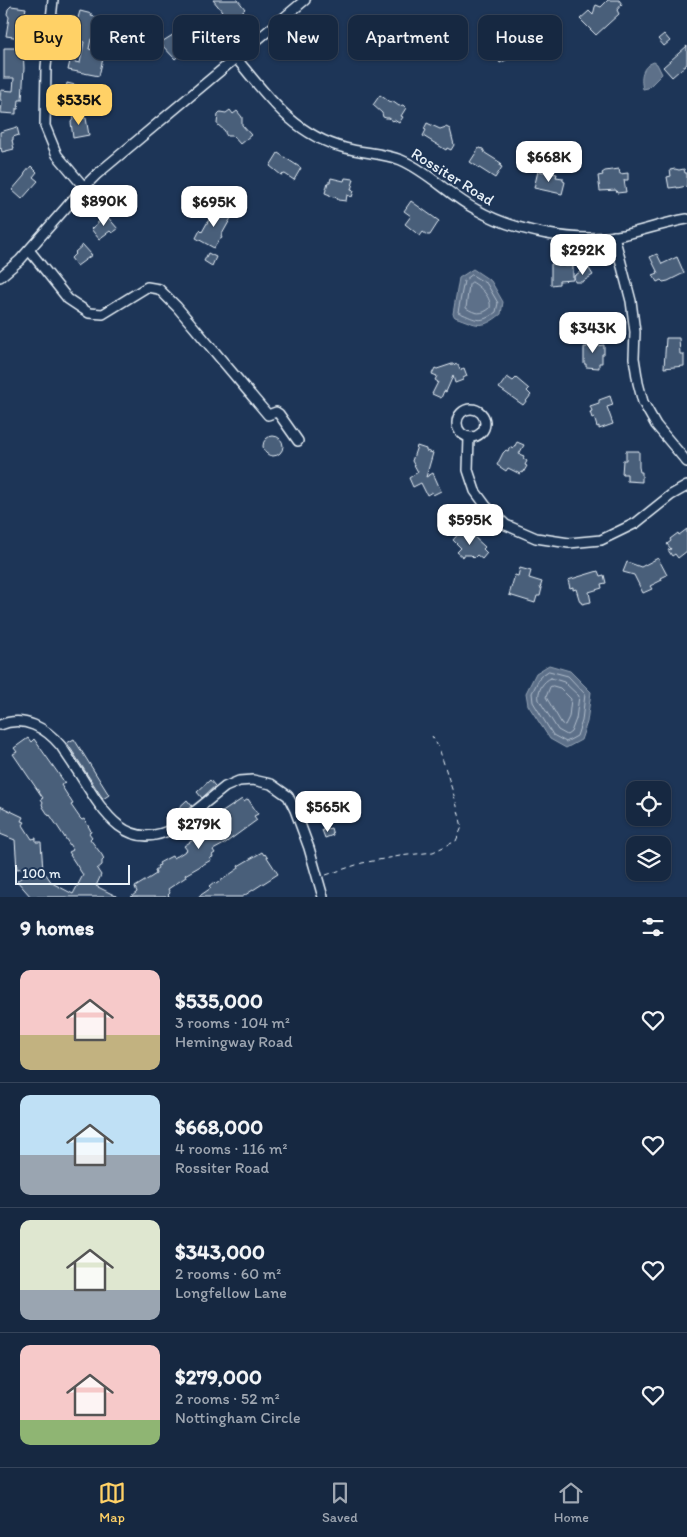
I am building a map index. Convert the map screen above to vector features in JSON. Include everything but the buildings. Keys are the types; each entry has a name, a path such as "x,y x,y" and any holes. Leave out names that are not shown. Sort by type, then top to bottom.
{"street":[{"path":"53,0 46,67 45,126 57,155 84,187"},
{"path":"259,39 305,0"},
{"path":"0,276 20,260 84,187 234,60"},
{"name":"Rossiter Road","path":"238,60 286,117 303,130 330,144 399,160 419,169 450,194 478,211 514,226 567,237 614,236 687,219"},
{"path":"614,236 631,301 635,332 634,358 643,402 656,425 687,462"},
{"path":"28,250 68,299 89,313 103,314 147,287 159,290 177,307 268,416 276,412 279,414 298,440"},
{"path":"469,437 468,470 476,491 486,506 506,525 536,538 569,543 601,540 636,523 671,495 687,486"},
{"path":"0,725 17,721 29,723 41,728 52,736 61,746 105,813 117,826 131,833 144,836 155,835 174,828 225,787 239,781 253,780 271,784 288,796 295,810 324,897"}],"path":[{"path":"318,878 362,863 434,852 456,841 462,827 460,818 439,748 432,736"}],"water":[{"path":"654,62 662,74 648,88 643,89 644,69"},
{"path":"473,269 491,281 503,302 501,314 484,324 474,324 455,317 453,314 459,278"},
{"path":"549,665 570,671 591,692 587,722 581,740 566,748 550,739 528,705 526,693 536,673"}]}
